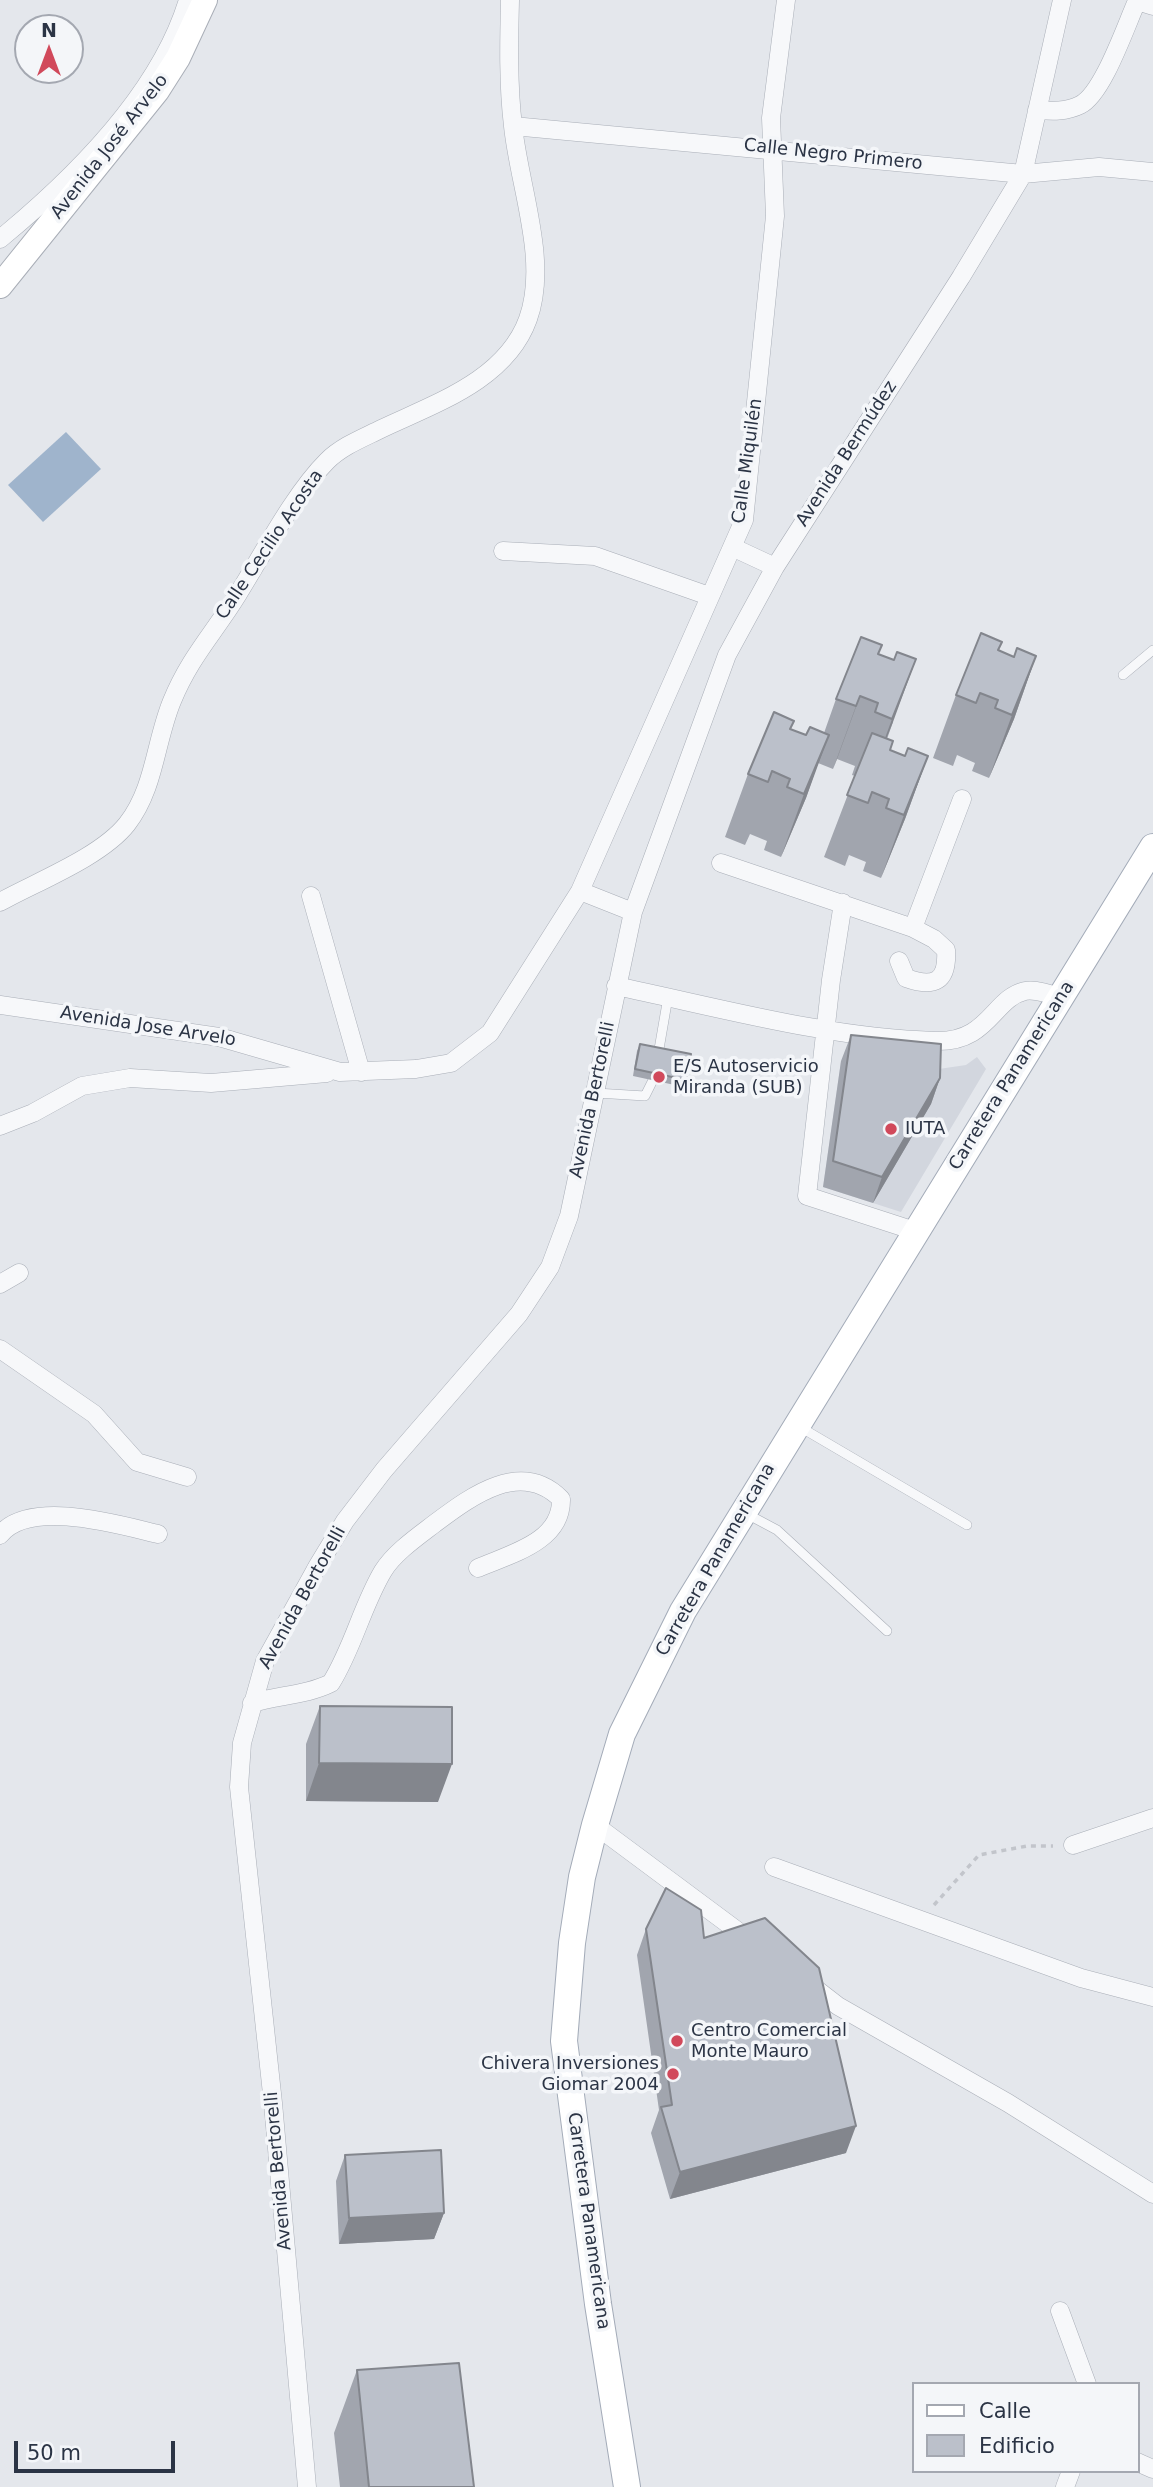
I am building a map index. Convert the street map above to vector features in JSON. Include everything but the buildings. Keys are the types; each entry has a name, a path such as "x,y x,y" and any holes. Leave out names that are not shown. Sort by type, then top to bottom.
{"main road":[{"name":"Carretera Panamericana","path":"627,2487 598,2304 565,2041 572,1943 582,1878 622,1734 683,1611 1153,847"}],"street":[{"name":"Avenida José Arvelo","path":"0,239 67,180 127,111 165,53 188,0"},
{"name":"Avenida José Arvelo","path":"0,286 157,91 178,58 205,0"},
{"name":"Calle Cecilio Acosta","path":"0,902 68,868 126,826 144,793 155,762 161,727 189,662 236,598 278,527 327,460 352,443 452,396 485,375 505,359 522,335 537,286 513,126 510,0"},
{"name":"Calle Miquilén","path":"580,891 744,520 775,216 771,118 786,0"},
{"name":"Avenida Bermúdez","path":"633,912 727,655 775,567 961,277 1023,174 1062,0"},
{"path":"1037,110 1060,111 1083,104 1098,87 1137,1 1153,6"},
{"name":"Calle Negro Primero","path":"513,126 1023,174 1099,167 1153,172"},
{"path":"732,547 775,567"},
{"path":"503,551 594,556 709,596"},
{"path":"913,928 962,799"},
{"path":"721,863 913,928 934,939 946,950 946,970 938,980 923,984 906,978 899,961"},
{"path":"580,891 633,912"},
{"name":"Avenida Jose Arvelo","path":"0,1005 219,1037 341,1072 435,1067 451,1063 474,1048 490,1033 580,891"},
{"path":"311,896 361,1072"},
{"path":"843,904 825,1030 807,1196 915,1231"},
{"name":"Avenida Bertorelli","path":"307,2487 273,2103 239,1787 242,1743 265,1661 345,1521 384,1470 519,1314 550,1267 569,1216 633,912"},
{"path":"616,986 825,1030 936,1041 960,1039 979,1029 1013,997 1024,991 1045,992 1061,998"},
{"path":"0,1126 33,1113 82,1086 118,1080 211,1083 341,1072"},
{"path":"0,1284 19,1273"},
{"path":"0,1349 94,1414 137,1462 187,1477"},
{"path":"252,1703 280,1695 315,1691 331,1683 384,1570 414,1540 477,1492 525,1482 542,1485 561,1499 557,1521 550,1532 478,1568"},
{"path":"0,1535 6,1528 32,1518 84,1517 158,1534"},
{"path":"1073,1845 1153,1818"},
{"path":"595,1825 761,1948"},
{"path":"774,1867 1081,1978 1153,1997"},
{"path":"794,1973 838,2006 1008,2103 1153,2194"},
{"path":"1060,2311 1086,2382"}],"lane":[{"path":"1123,675 1153,650"},
{"path":"659,1055 668,997"},
{"path":"596,1093 645,1096 653,1080"},
{"path":"796,1425 967,1525"},
{"path":"743,1511 777,1530 887,1631"}],"path":[{"path":"920,1920 979,1855 1027,1846 1073,1845"}],"shaded area":[{"name":"IUTA","path":"977,1057 986,1069 901,1212 823,1187 841,1061 932,1070 966,1065"}],"water":[{"path":"66,432 101,469 43,522 8,485"}],"place":[{"name":"E/S Autoservicio Miranda (SUB)","path":"659,1077"},
{"name":"IUTA","path":"891,1129"},
{"name":"Centro Comercial Monte Mauro","path":"677,2041"},
{"name":"Chivera Inversiones Giomar 2004","path":"673,2074"}]}
